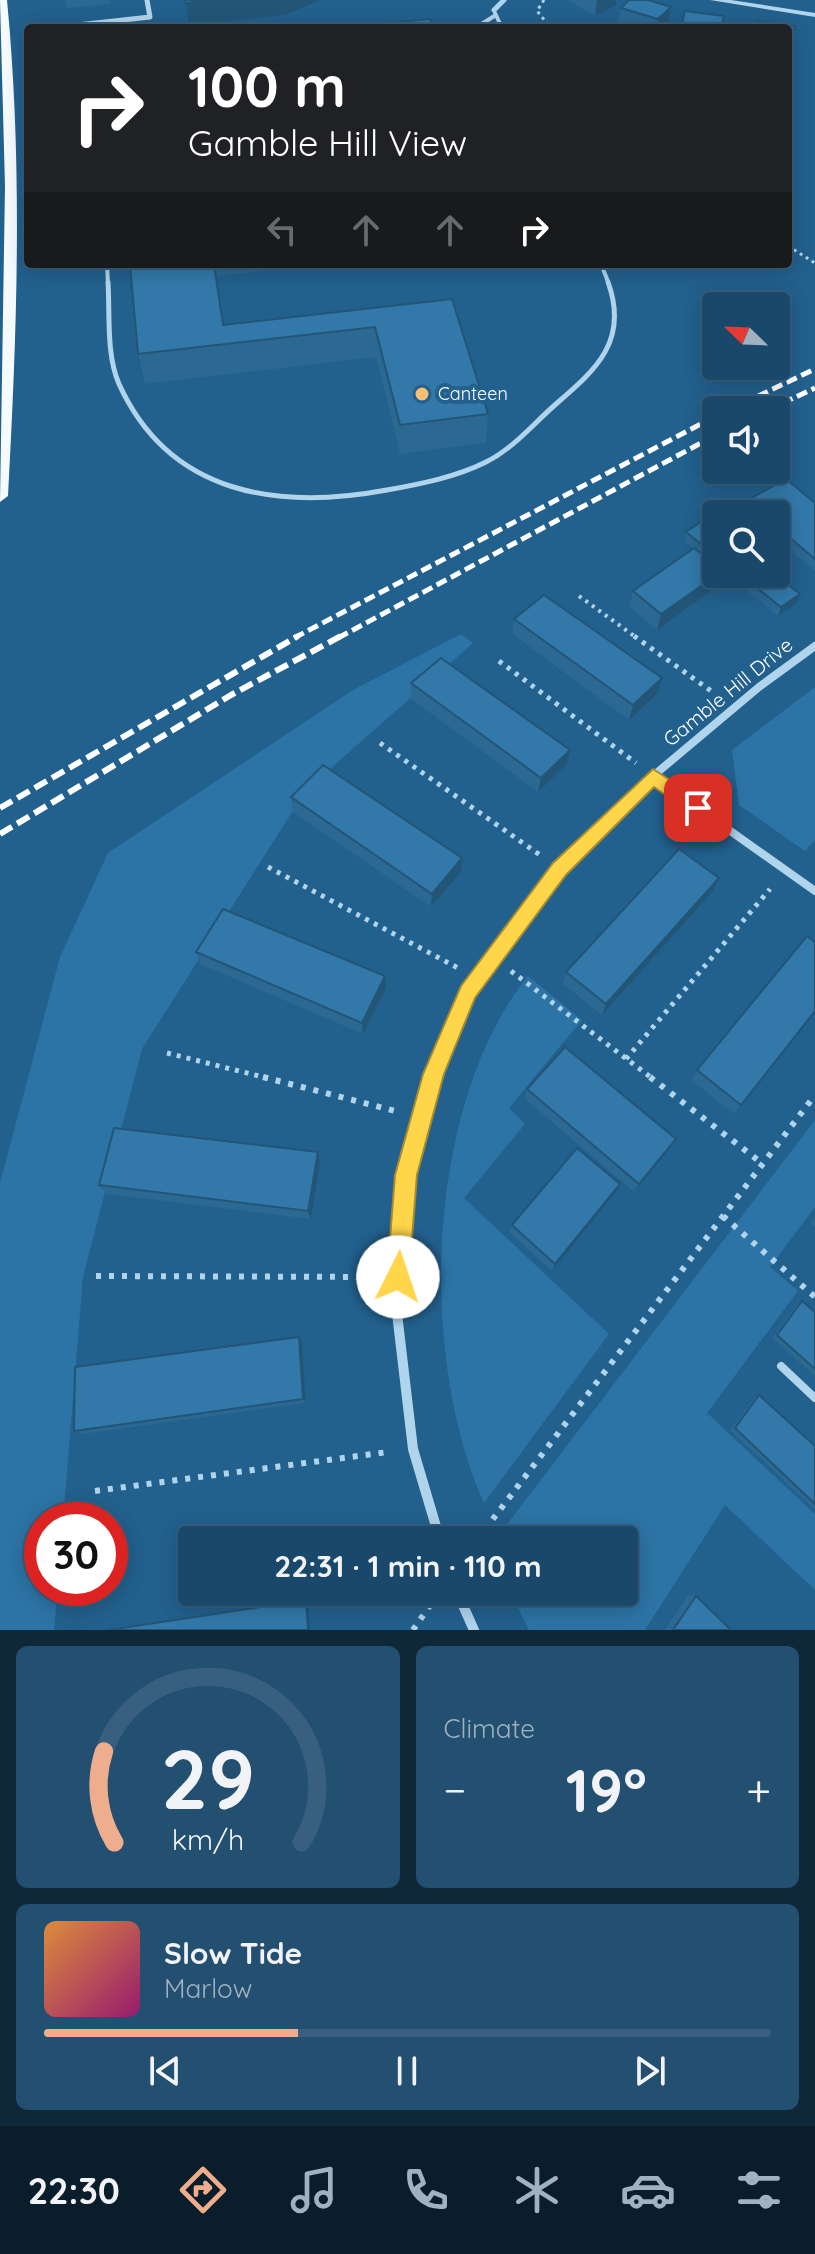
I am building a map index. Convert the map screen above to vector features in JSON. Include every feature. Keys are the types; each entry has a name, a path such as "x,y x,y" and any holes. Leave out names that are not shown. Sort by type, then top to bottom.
{"main road":[{"path":"0,496 11,308 10,104 1,0"}],"street":[{"path":"86,24 150,17 147,0"},
{"path":"495,12 504,0"},
{"path":"714,0 815,15"},
{"name":"Gamble Hill Drive","path":"436,1526 413,1449 396,1305 406,1175 433,1074 468,993 560,869 653,776 734,707 815,646"},
{"path":"653,776 815,891"},
{"path":"463,1606 474,1630"}],"lane":[{"path":"480,24 495,12 500,24"},
{"path":"107,268 117,381 164,447 204,477 254,497 305,501 375,493 435,480 497,456 584,380 607,349 616,322 612,290 603,268"},
{"path":"781,1366 815,1398"}],"path":[{"path":"544,0 537,11 548,24"},
{"path":"792,249 815,263"},
{"path":"579,596 734,707"},
{"path":"499,661 653,776"},
{"path":"380,743 560,869"},
{"path":"268,867 478,979"},
{"path":"626,1059 786,870"},
{"path":"494,958 763,1164"},
{"path":"167,1053 421,1118"},
{"path":"488,1526 815,1095"},
{"path":"723,1216 815,1297"},
{"path":"96,1276 398,1277"},
{"path":"95,1491 413,1449"},
{"path":"413,1630 429,1606"}],"shaded area":[{"path":"461,634 473,643 306,790 142,1049 83,1277 64,1502 24,1502 24,1606 56,1606 54,1630 0,1630 0,1183 60,957 108,853 353,690"},
{"path":"815,687 815,840 805,851 739,805 732,750"},
{"path":"528,976 582,1020 509,1108 525,1124 464,1198 609,1334 484,1503 463,1444 449,1377 442,1306 443,1233 451,1160 468,1092 494,1029"},
{"path":"815,1120 815,1207 770,1267 798,1291 707,1413 815,1514 815,1590 725,1505 645,1630 529,1630 517,1606 638,1606 638,1526 506,1526"}],"building":[{"path":"629,0 648,0 671,7 658,19 621,8"},
{"path":"685,11 724,16 722,24 682,24"},
{"path":"430,19 432,24 377,24"},
{"path":"130,268 215,268 223,325 452,299 488,414 400,425 375,327 138,354"},
{"path":"790,482 815,503 815,559 790,538 790,500 748,500 777,484"},
{"path":"702,521 702,545 686,532"},
{"path":"694,548 702,554 702,585 661,614 633,591"},
{"path":"790,586 800,594 781,607 757,588"},
{"path":"544,595 662,678 633,705 514,619"},
{"path":"441,658 570,750 541,778 411,683"},
{"path":"323,765 462,858 432,894 291,797"},
{"path":"679,849 719,878 606,1004 566,972"},
{"path":"223,909 385,976 362,1023 196,952"},
{"path":"807,936 815,942 815,1011 741,1105 697,1070"},
{"path":"565,1047 676,1139 639,1184 527,1089"},
{"path":"114,1128 318,1152 308,1211 99,1185"},
{"path":"577,1148 620,1184 555,1264 512,1225"},
{"path":"802,1301 815,1312 815,1369 777,1335"},
{"path":"299,1337 303,1399 74,1431 75,1367"},
{"path":"759,1395 815,1446 815,1504 735,1428"},
{"path":"696,1596 731,1630 673,1630"},
{"path":"267,1606 306,1606 308,1630 109,1630"}],"railway":[{"path":"758,396 815,369"},
{"path":"790,400 815,388"},
{"path":"294,638 702,423"},
{"path":"338,638 702,443"},
{"path":"0,808 298,636"},
{"path":"0,834 231,695 341,636"}],"place":[{"name":"Canteen","path":"422,394"}],"route":[{"path":"398,1277 406,1175 433,1074 468,993 560,869 653,776 698,808"}]}
